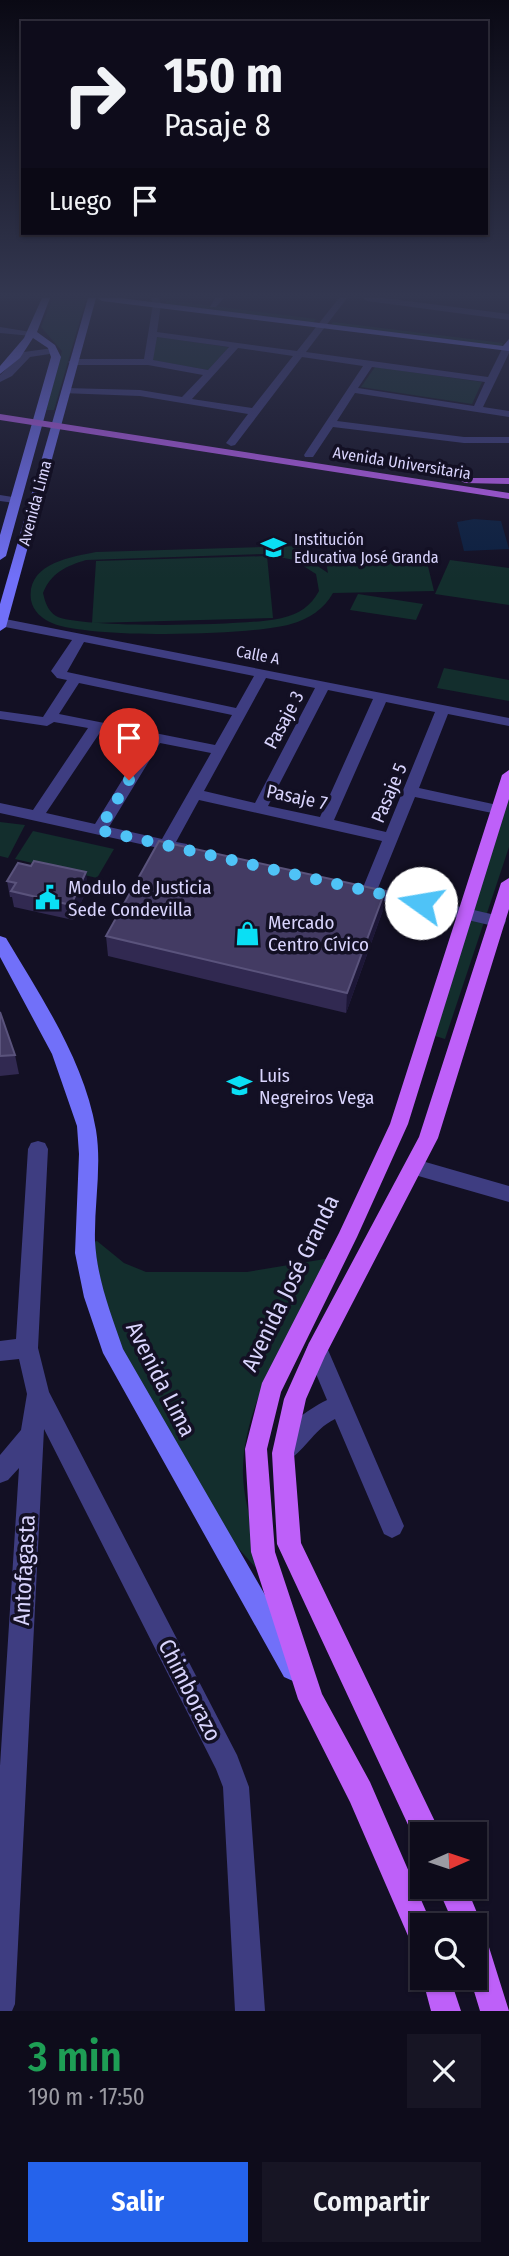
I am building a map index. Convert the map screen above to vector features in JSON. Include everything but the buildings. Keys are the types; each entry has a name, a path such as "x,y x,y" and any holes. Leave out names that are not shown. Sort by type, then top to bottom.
{"main road":[{"name":"Avenida Lima","path":"0,556 46,392"},
{"name":"Avenida Lima","path":"1,624 66,392"},
{"name":"Avenida Universitaria","path":"0,410 38,419"},
{"name":"Avenida Universitaria","path":"0,417 58,421 231,443 509,487"},
{"name":"Avenida Universitaria","path":"58,421 509,497"},
{"path":"454,479 509,481"},
{"name":"Avenida José Granda","path":"412,1913 360,1792 311,1699 263,1552 256,1449 270,1390 347,1237 399,1125 509,775"},
{"path":"421,1822 289,1544 283,1453 295,1399 317,1350 428,1138 509,883"},
{"name":"Avenida Lima","path":"0,942 48,1025 74,1081 87,1129 85,1242 100,1314 114,1353 311,1699"},
{"path":"487,1985 495,2011"},
{"path":"440,1990 446,2011"}],"street":[{"path":"97,392 140,393 255,412"},
{"path":"185,400 193,392"},
{"path":"231,443 271,392"},
{"path":"309,455 351,392"},
{"path":"364,392 509,414"},
{"path":"477,409 485,392"},
{"path":"329,423 464,440 509,440"},
{"path":"0,498 15,500"},
{"name":"Calle A","path":"1,624 509,722"},
{"path":"80,638 58,671 74,679 240,713"},
{"path":"166,845 262,674"},
{"path":"0,715 43,723 52,717 74,679"},
{"name":"Pasaje 3","path":"259,809 323,686"},
{"path":"326,822 381,697"},
{"name":"Pasaje 5","path":"369,892 443,709"},
{"path":"52,717 219,750"},
{"path":"37,816 97,726"},
{"path":"99,830 156,737"},
{"path":"411,791 497,809"},
{"name":"Pasaje 7","path":"195,794 391,838"},
{"path":"0,808 99,830 134,841 193,851"},
{"path":"342,885 498,921"},
{"name":"Antofagasta","path":"0,2004 32,1435 38,1394 27,1348 38,1149"},
{"path":"415,1167 509,1194"},
{"path":"0,1351 27,1348"},
{"path":"317,1350 392,1526"},
{"name":"Chimborazo","path":"38,1394 228,1764 236,1787 250,2011"},
{"path":"283,1453 303,1426 320,1413 340,1405"},
{"path":"0,1472 32,1435"}],"green space":[{"path":"51,392 59,392 54,410 46,410"},
{"path":"393,392 478,392 472,404"},
{"path":"300,546 301,555 328,573 325,556 425,554 434,591 333,593 321,609 304,619 271,628 242,631 170,634 99,632 71,628 41,617 31,600 31,588 35,578 52,564 96,552","holes":["265,554 294,560 316,574 319,591 299,612 265,621 167,625 71,620 53,614 43,593 50,580 60,571 86,560"]},
{"path":"267,556 273,618 92,623 96,561"},
{"path":"450,560 509,568 509,605 435,594"},
{"path":"358,594 423,604 416,620 350,610"},
{"path":"444,668 509,680 509,701 437,688"},
{"path":"509,789 509,847 445,1039 435,1036"},
{"path":"0,822 25,825 8,858 0,856"},
{"path":"33,831 114,849 97,878 15,859"},
{"path":"97,1241 124,1263 146,1272 247,1272 331,1258 274,1363 251,1419 243,1475 247,1507 262,1559 257,1569 231,1540 111,1330 93,1242"}],"water":[{"path":"474,519 501,521 509,549 464,551 457,522"}],"place":[{"name":"Institución Educativa José Granda","path":"274,548"},
{"name":"Modulo de Justicia Sede Condevilla","path":"48,898"},
{"name":"Mercado Centro Cívico","path":"248,933"},
{"name":"Luis Negreiros Vega","path":"239,1086"}],"route":[{"path":"129,780 99,830 421,903"}]}
